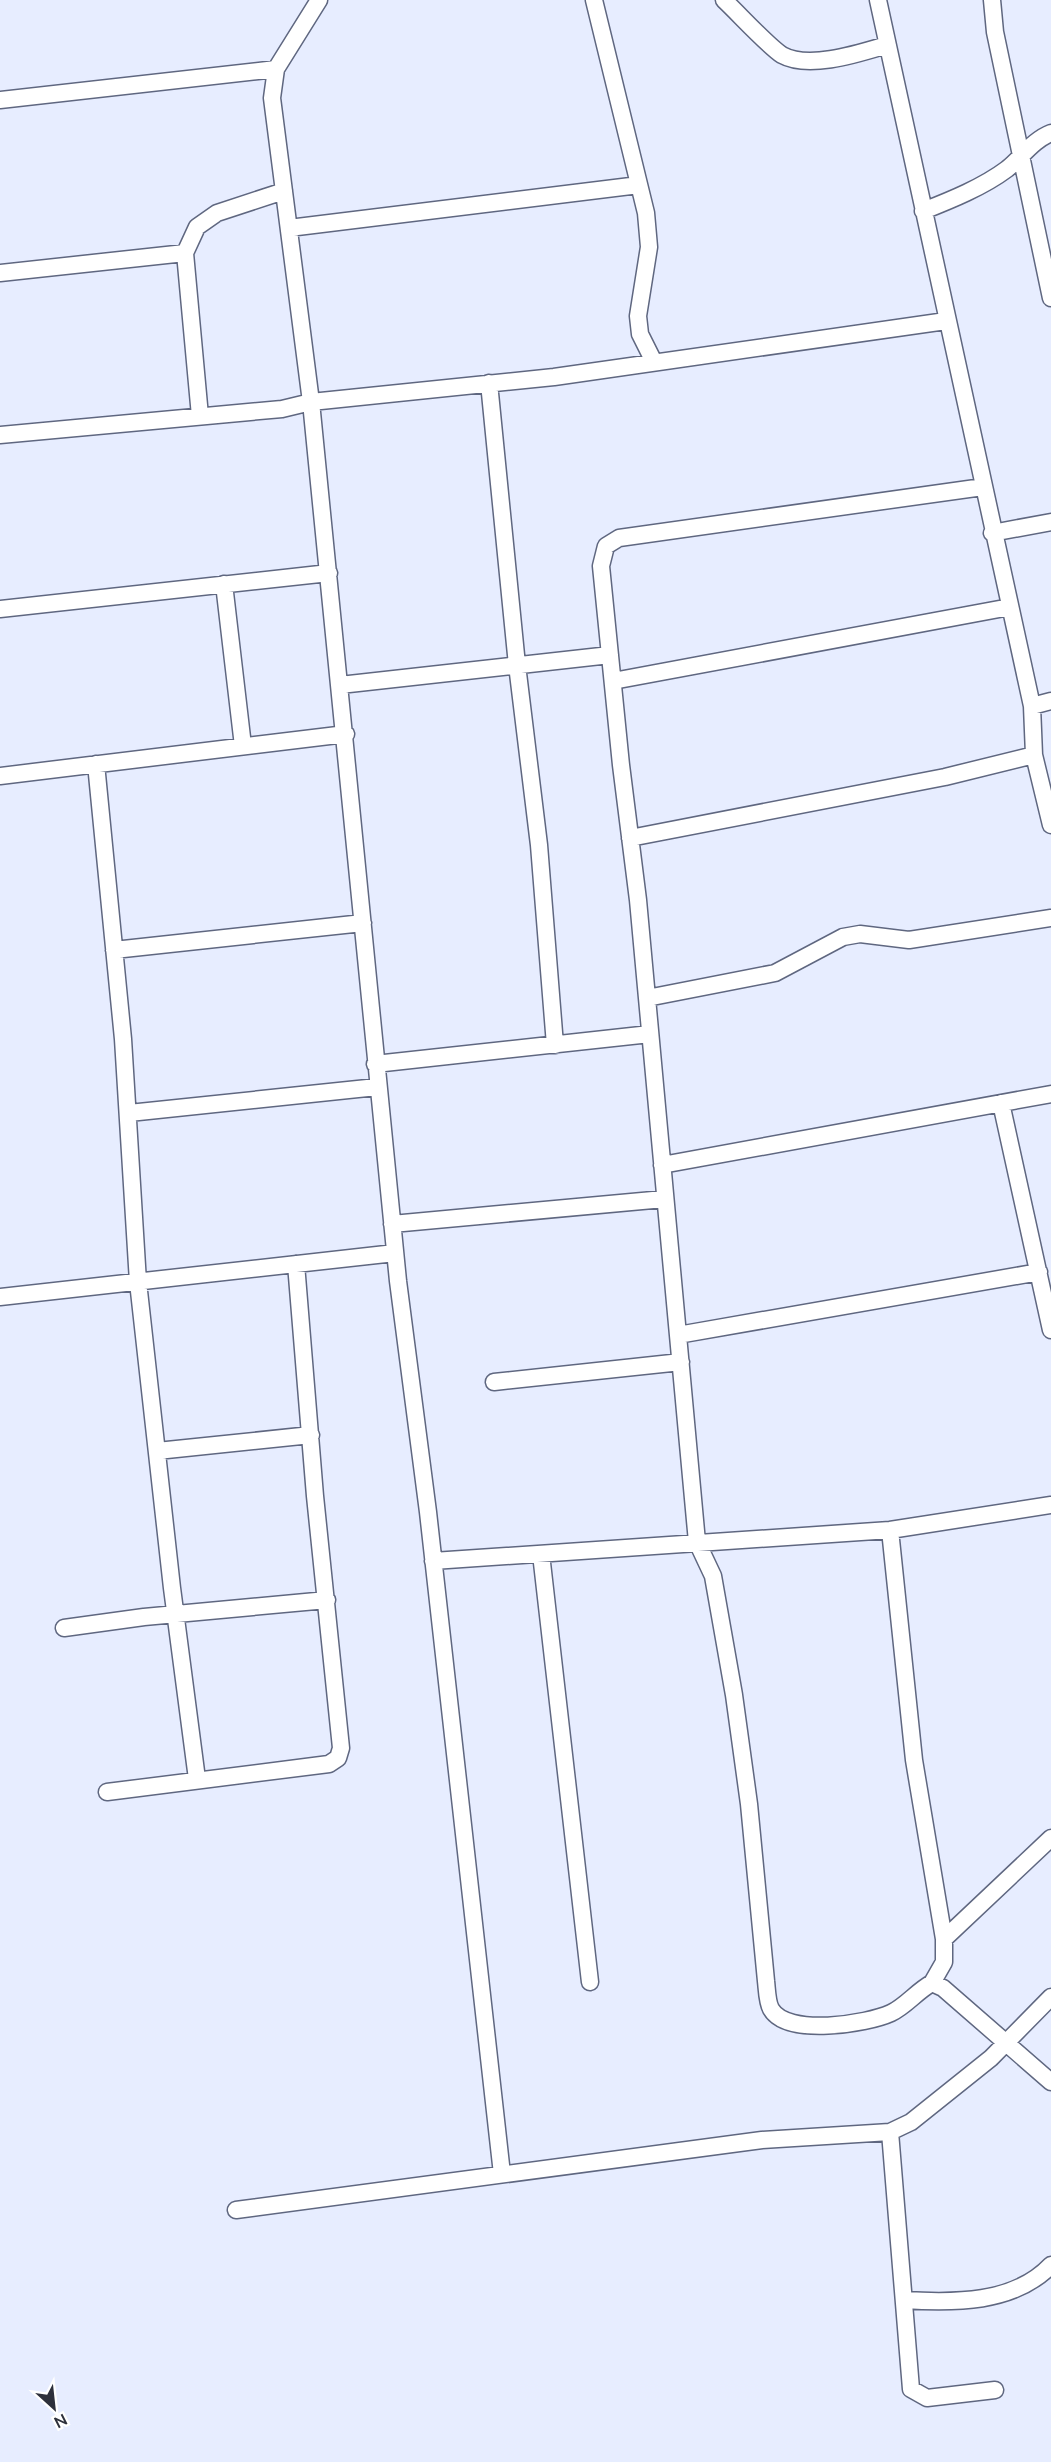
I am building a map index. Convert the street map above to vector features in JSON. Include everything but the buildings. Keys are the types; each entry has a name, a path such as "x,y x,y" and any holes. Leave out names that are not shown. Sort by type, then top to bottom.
{"street":[{"path":"319,0 276,69 272,98 311,402 345,734 377,1087 395,1253 434,1561 502,2174"},
{"path":"594,0 646,213 649,247 638,316 640,334 654,362"},
{"path":"724,0 781,54 795,59 841,58 887,45"},
{"path":"878,0 992,532 1032,706 1034,755 1051,825"},
{"path":"992,0 995,32 1051,298"},
{"path":"0,100 276,69"},
{"path":"922,211 951,200 1005,170 1032,144 1051,133"},
{"path":"289,228 639,185"},
{"path":"200,416 185,254 197,227 210,218 284,191"},
{"path":"0,273 185,254"},
{"path":"0,435 282,409 311,402 654,362 946,321"},
{"path":"489,383 517,665 539,845 555,1045"},
{"path":"890,1530 914,1760 944,1939 944,1962 932,1983 893,2012 872,2020 841,2025 789,2022 780,2018 771,2008 766,1981 749,1804 734,1695 713,1576 697,1542 681,1362 663,1199 647,998 601,566 606,546 619,538 983,487"},
{"path":"992,532 1051,522"},
{"path":"0,609 329,573"},
{"path":"224,584 243,746"},
{"path":"613,681 1010,608"},
{"path":"340,685 610,655"},
{"path":"1032,706 1051,701"},
{"path":"0,776 345,734"},
{"path":"630,838 945,777 1034,755"},
{"path":"96,764 129,1113 138,1282 197,1779"},
{"path":"647,998 775,973 843,937 860,934 909,940 1051,918"},
{"path":"114,950 363,923"},
{"path":"375,1064 650,1034"},
{"path":"129,1113 377,1087"},
{"path":"662,1165 1051,1094"},
{"path":"1001,1103 1051,1330"},
{"path":"392,1224 663,1199"},
{"path":"0,1297 395,1253"},
{"path":"107,1792 329,1764 338,1758 341,1748 296,1264"},
{"path":"678,1335 1039,1272"},
{"path":"494,1382 681,1362"},
{"path":"157,1451 311,1435"},
{"path":"434,1561 890,1530 1051,1504"},
{"path":"541,1554 590,1982"},
{"path":"64,1628 176,1614 327,1600"},
{"path":"944,1939 1051,1838"},
{"path":"932,1983 943,1988 1051,2082"},
{"path":"236,2210 762,2140 890,2132 928,2109 1007,2042 1051,1997"},
{"path":"890,2132 911,2389 927,2398 995,2390"},
{"path":"904,2300 975,2300 1018,2288 1051,2265"}]}
